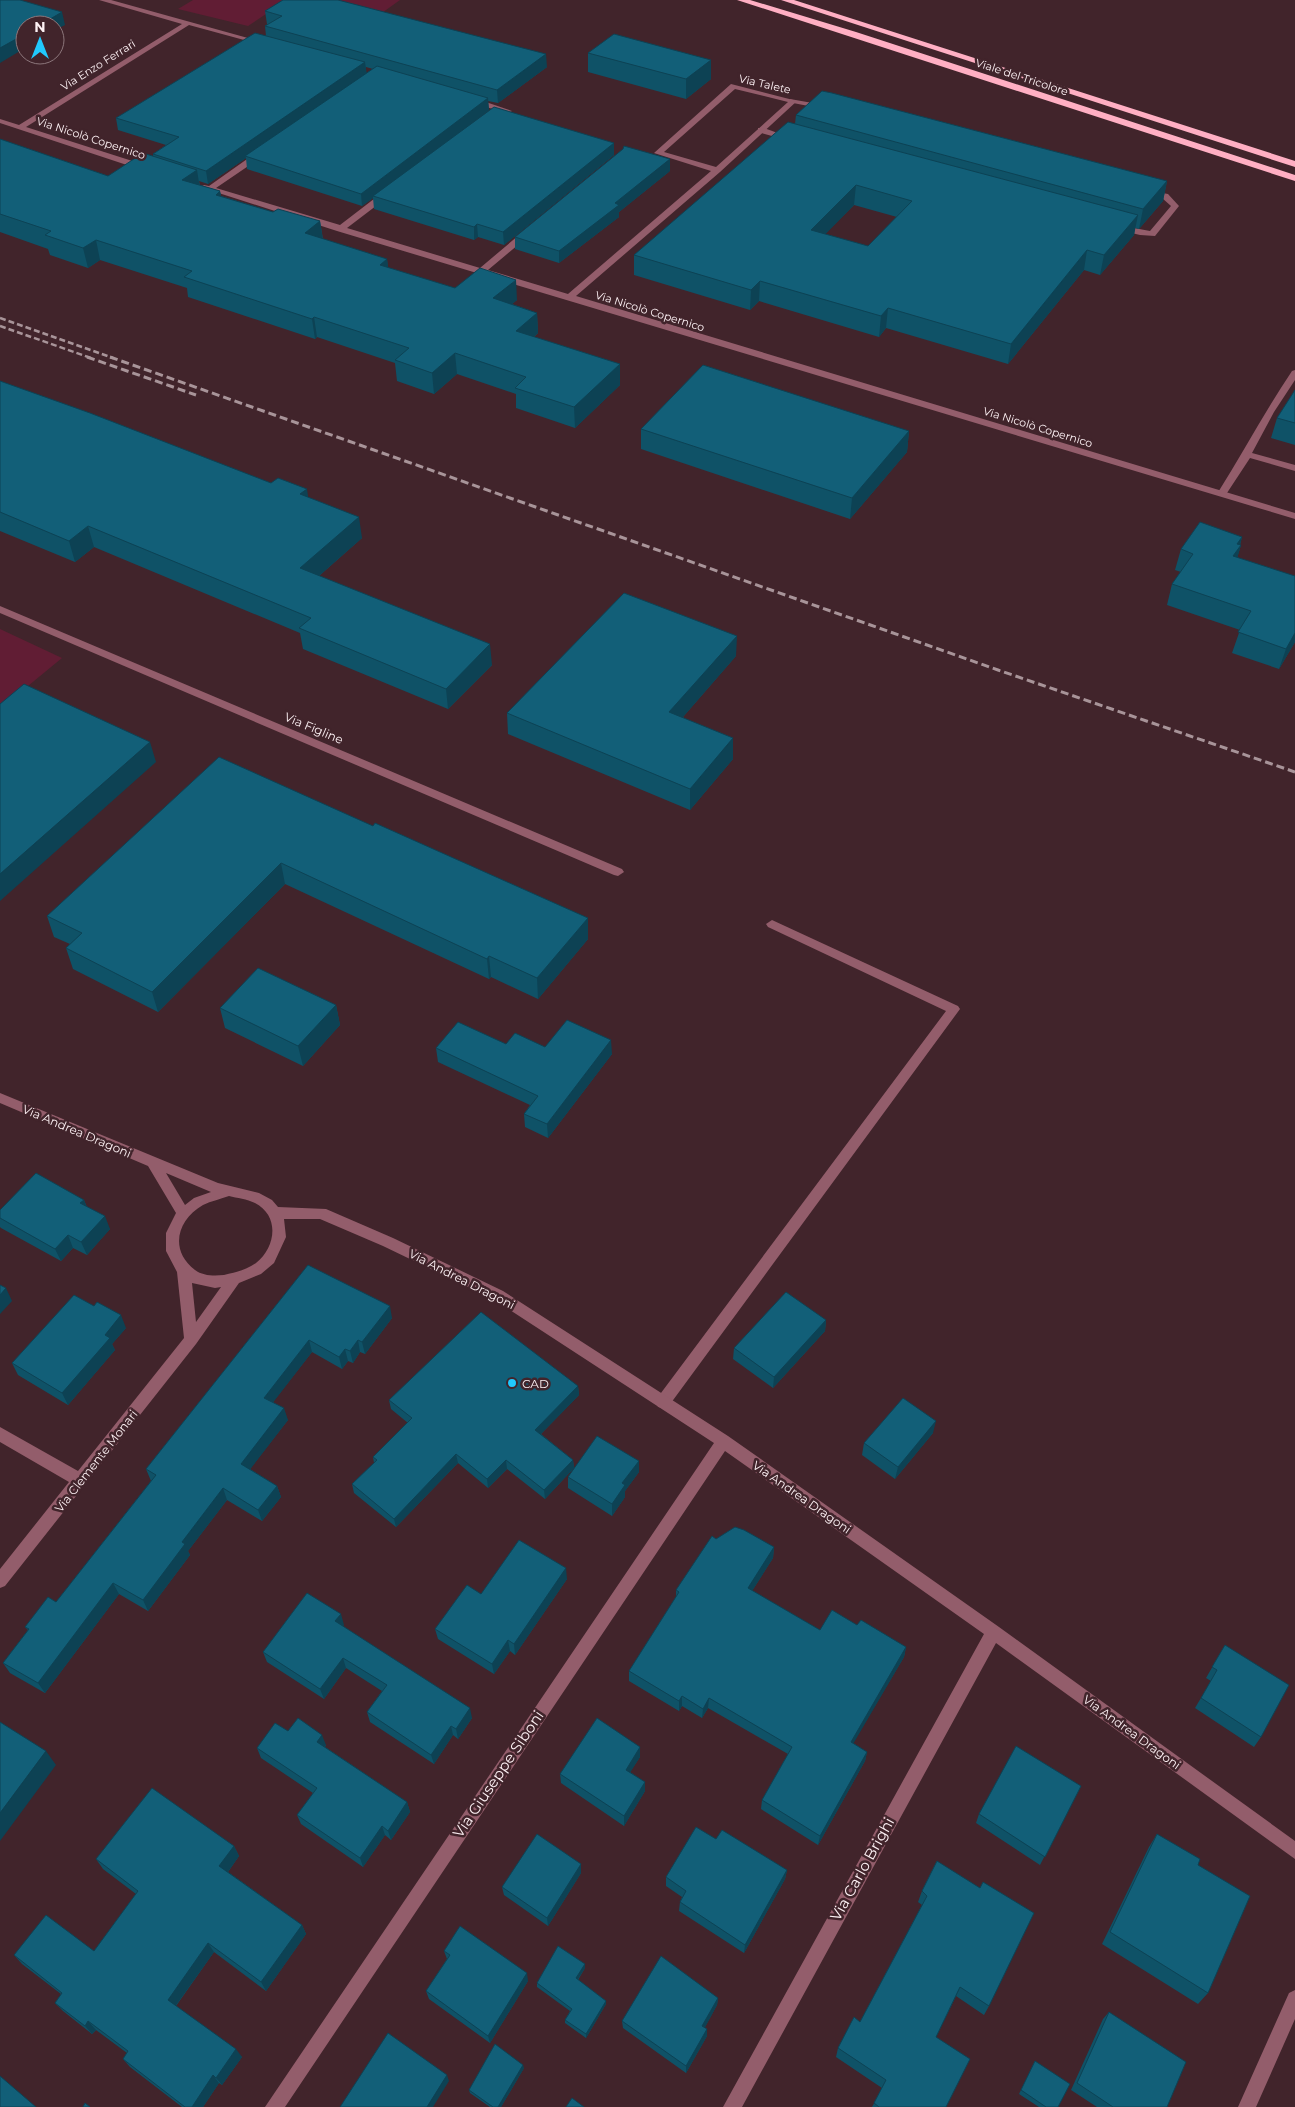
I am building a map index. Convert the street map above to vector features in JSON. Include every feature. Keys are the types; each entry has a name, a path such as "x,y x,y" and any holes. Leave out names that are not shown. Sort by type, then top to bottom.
{"highway":[{"name":"Viale del Tricolore","path":"742,0 853,34 1295,178"},
{"name":"Viale del Tricolore","path":"785,0 1295,164"}],"street":[{"path":"103,0 273,46"},
{"name":"Via Enzo Ferrari","path":"20,127 188,23"},
{"name":"Via Talete","path":"717,170 658,153 734,86 793,101"},
{"path":"463,98 504,110 493,115"},
{"path":"793,101 832,108"},
{"name":"Via Talete","path":"569,298 717,170 793,101"},
{"name":"Via Nicolò Copernico","path":"0,121 156,171"},
{"path":"761,130 796,141"},
{"path":"210,189 265,150"},
{"name":"Via Nicolò Copernico","path":"192,183 1295,516"},
{"path":"340,229 393,189"},
{"path":"1112,226 1152,234 1175,206 1165,196 1137,189"},
{"path":"481,271 535,227"},
{"path":"1222,494 1247,454 1269,412 1295,373"},
{"path":"1247,454 1295,468"},
{"name":"Via Figline","path":"0,608 618,872"},
{"path":"663,1402 954,1009 772,924"},
{"name":"Via Andrea Dragoni","path":"0,1098 226,1192"},
{"path":"153,1163 183,1213"},
{"path":"226,1192 242,1193 256,1197 267,1204 275,1214 280,1227 275,1249 259,1269 234,1280 207,1281 194,1278 184,1271 176,1261 171,1250 171,1237 175,1224 183,1213 203,1199 226,1192"},
{"name":"Via Andrea Dragoni","path":"275,1214 321,1213 388,1242 498,1295 722,1441 994,1632 1295,1850"},
{"path":"184,1271 191,1340"},
{"name":"Via Clemente Monari","path":"0,1581 191,1340 234,1280"},
{"path":"0,1434 81,1481"},
{"name":"Via Giuseppe Siboni","path":"274,2107 722,1441"},
{"name":"Via Carlo Brighi","path":"732,2107 994,1632"},
{"path":"1247,2107 1295,1999"}],"shaded area":[{"path":"193,0 287,0 248,26 178,9"},
{"path":"322,0 400,0 379,15"},
{"path":"0,629 62,658 0,709"}],"building":[{"path":"0,0 20,0 62,12 57,15 15,15 15,40 0,48"},
{"path":"283,0 338,0 546,54 497,90 265,26 282,16 265,11"},
{"path":"255,33 365,62 206,171 153,154 179,137 116,118"},
{"path":"614,34 711,60 686,79 588,53"},
{"path":"377,66 488,98 361,194 245,156"},
{"path":"822,91 1167,181 1143,209 796,115"},
{"path":"494,107 614,143 503,232 477,224 474,227 373,196"},
{"path":"788,122 1138,215 1104,255 1087,250 1011,344 888,308 881,316 760,281 751,290 634,255","holes":["856,185 912,201 868,246 811,230"]},
{"path":"0,139 108,176 143,153 197,170 182,180 220,191 216,195 273,212 278,209 320,221 305,233 387,259 380,265 455,288 480,268 516,280 493,298 537,313 516,331 620,364 574,407 515,388 526,377 455,353 432,373 395,360 409,348 314,317 312,319 184,277 192,271 96,240 83,248 45,235 51,231 0,214"},
{"path":"624,146 670,159 615,203 619,205 559,251 515,237 623,149"},
{"path":"703,365 909,431 852,498 641,429"},
{"path":"0,381 90,413 271,483 278,478 307,489 300,494 359,517 300,568 490,644 446,689 299,628 311,618 88,526 69,541 0,512"},
{"path":"1295,390 1295,423 1277,418"},
{"path":"1200,522 1242,537 1237,544 1241,545 1233,556 1295,576 1295,633 1286,649 1238,632 1251,611 1172,584 1193,554 1181,549"},
{"path":"624,593 737,636 669,712 733,738 690,789 507,713"},
{"path":"24,684 150,742 0,874 0,704"},
{"path":"219,757 373,826 375,823 588,918 537,978 489,956 487,959 281,863 152,992 66,948 82,933 47,916"},
{"path":"258,968 336,1005 298,1046 220,1008"},
{"path":"567,1020 611,1040 547,1124 524,1114 538,1096 436,1048 458,1022 506,1044 515,1033 545,1047"},
{"path":"36,1173 84,1200 80,1203 105,1216 81,1242 68,1235 55,1249 0,1218 0,1210"},
{"path":"308,1265 390,1306 362,1342 358,1340 350,1351 345,1349 339,1357 309,1340 264,1398 284,1408 241,1464 277,1486 258,1510 223,1488 182,1542 185,1544 143,1600 113,1583 38,1683 3,1663 29,1629 25,1627 48,1597 56,1602 156,1475 146,1469"},
{"path":"0,1285 6,1288 0,1295"},
{"path":"786,1292 826,1320 774,1377 734,1348"},
{"path":"74,1295 94,1306 97,1302 121,1315 105,1335 110,1338 62,1393 12,1363"},
{"path":"481,1312 578,1386 535,1430 573,1460 544,1490 506,1460 487,1479 456,1454 394,1519 352,1484 377,1460 373,1457 412,1418 389,1400"},
{"path":"903,1398 936,1421 898,1467 864,1443"},
{"path":"597,1436 639,1461 622,1483 625,1485 612,1504 568,1477"},
{"path":"735,1527 774,1547 748,1588 820,1630 832,1610 857,1625 861,1620 906,1647 851,1742 867,1752 820,1836 762,1800 792,1747 709,1698 703,1709 682,1696 679,1701 629,1671 679,1592 676,1590 712,1536 716,1539"},
{"path":"519,1540 566,1568 514,1644 508,1640 492,1664 435,1629 467,1585 481,1594"},
{"path":"307,1593 341,1614 335,1621 470,1708 456,1729 451,1726 431,1755 367,1712 387,1685 343,1658 320,1689 263,1652"},
{"path":"1225,1645 1289,1685 1261,1737 1201,1698 1217,1670 1212,1667"},
{"path":"298,1718 322,1735 317,1742 407,1802 388,1831 382,1826 360,1858 297,1815 317,1788 257,1748 275,1723 288,1731"},
{"path":"597,1718 640,1747 626,1770 645,1782 624,1816 560,1774"},
{"path":"0,1722 46,1751 0,1813"},
{"path":"1016,1746 1081,1786 1045,1857 979,1814"},
{"path":"152,1788 234,1846 219,1866 302,1925 261,1982 208,1943 168,2000 236,2049 216,2078 213,2075 192,2107 185,2107 123,2059 128,2051 88,2021 85,2026 55,2003 62,1993 14,1955 46,1915 94,1951 138,1891 96,1859"},
{"path":"696,1827 716,1839 722,1830 787,1870 745,1945 680,1902 686,1891 666,1877"},
{"path":"537,1834 581,1864 547,1918 502,1887"},
{"path":"1157,1834 1200,1859 1198,1865 1250,1896 1208,1993 1110,1932"},
{"path":"937,1861 980,1888 983,1882 1034,1913 989,2006 960,1987 936,2037 970,2059 946,2107 879,2107 874,2103 886,2080 838,2048 854,2017 860,2022 927,1896 922,1891"},
{"path":"460,1926 527,1973 488,2036 426,1991 450,1955 444,1951"},
{"path":"558,1946 585,1964 576,1978 606,2001 586,2034 565,2020 572,2009 537,1983"},
{"path":"661,1956 718,1998 702,2026 707,2029 686,2066 622,2021"},
{"path":"1109,2012 1186,2062 1167,2107 1113,2107 1077,2083"},
{"path":"388,2033 447,2075 427,2107 340,2107"},
{"path":"495,2044 523,2065 498,2107 493,2107 469,2090"},
{"path":"1035,2061 1070,2084 1058,2107 1046,2107 1021,2090"},
{"path":"0,2076 36,2107 0,2107"},
{"path":"572,2098 584,2107 566,2107"}],"railway":[{"path":"0,318 113,358"},
{"path":"0,326 91,358"},
{"path":"87,357 196,395"},
{"path":"110,357 998,670 1295,772"}],"place":[{"name":"CAD","path":"512,1383"}]}
